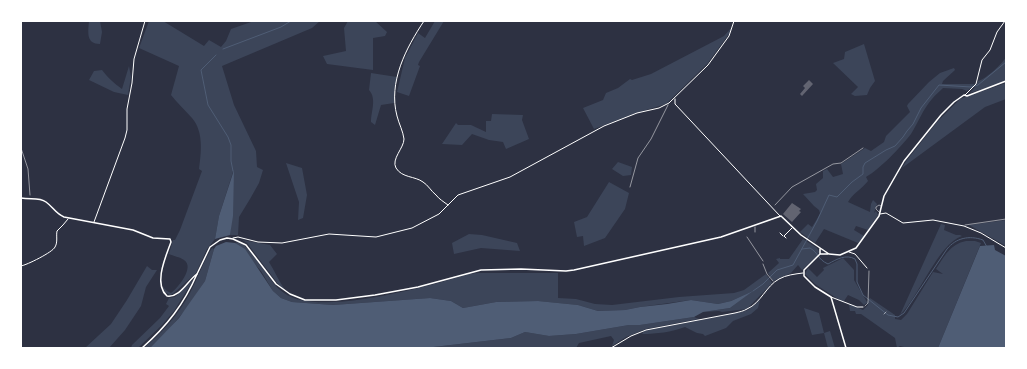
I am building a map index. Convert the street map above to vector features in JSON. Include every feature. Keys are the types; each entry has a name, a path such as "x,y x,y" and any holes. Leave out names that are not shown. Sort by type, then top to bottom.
{"street":[{"path":"94,222 125,138 127,130 127,109 132,83 134,59 146,21"},
{"path":"424,21 405,53 395,91 397,116 404,140 395,164 396,168 401,173 422,181 436,196 448,205"},
{"path":"669,104 708,65 730,36 734,21"},
{"path":"611,348 631,336 646,330 735,313 748,309 773,282 784,276 803,273 806,268 820,255 840,255 856,248 880,214 884,196 904,161 941,115 976,84 982,60 990,50 997,32 1005,21"},
{"path":"964,95 967,96 1006,81"},
{"path":"675,98 675,104 773,208 806,239 829,254"},
{"path":"142,348 177,311 189,292 211,245 220,240 238,237 272,244 291,242 329,234 376,237 412,228 434,217 458,195 510,177 600,128 637,113 669,104 675,104"},
{"path":"21,198 35,199 48,203 58,214 68,217 133,230 153,238 169,238 171,240 163,266 161,279 162,290 167,296 173,296 178,293 197,274"},
{"path":"882,207 886,213 903,223 933,220 964,226 981,233 1006,248"},
{"path":"880,214 886,213"},
{"path":"232,239 246,245 276,284 290,294 305,300 336,300 399,291 481,270 574,270 721,237 781,216"},
{"path":"21,266 29,264 55,248 57,231 68,217"},
{"path":"784,236 792,227"},
{"path":"780,233 786,238"},
{"path":"820,248 820,255"},
{"path":"855,254 856,248"},
{"path":"849,252 855,254 867,268"},
{"path":"803,273 808,281 831,297 857,306 864,306"},
{"path":"831,297 846,348"}],"lane":[{"path":"630,187 638,158 651,139 669,104"},
{"path":"880,214 876,206 879,205 882,207"},
{"path":"965,225 1006,219"},
{"path":"755,226 755,232"},
{"path":"763,264 773,282"}],"path":[{"path":"21,148 28,169 30,197"},
{"path":"773,208 792,187 833,164 841,163 863,148"},
{"path":"747,237 763,264"},
{"path":"864,306 868,303 869,296 869,272 867,268"}],"shaded area":[{"path":"89,21 100,21 102,32 100,44 90,40 88,33"},
{"path":"149,21 163,21 204,46 209,40 221,47 226,41 231,29 254,21 320,21 312,28 222,66 234,105 256,151 257,167 263,170 259,183 239,217 238,235 230,235 233,172 219,216 215,239 207,249 196,273 170,295 165,292 162,286 171,293 178,287 187,272 187,263 184,260 169,254 173,240 175,240 180,230 202,171 199,169 201,143 196,124 171,95 179,66 139,48"},
{"path":"348,21 375,21 387,32 385,36 373,38 373,70 327,64 323,56 346,51 344,28"},
{"path":"435,21 444,21 419,62 418,65 420,66 409,96 397,92 405,58 418,33 425,38"},
{"path":"732,27 729,34 707,64 666,104 636,113 594,129 583,108 603,100 606,93 618,88 630,79 632,80 651,74 724,36"},
{"path":"864,44 875,81 867,95 855,96 851,94 858,87 833,63 844,59 845,52"},
{"path":"1006,57 1006,80 970,93 978,81 994,71"},
{"path":"129,66 131,77 128,95 114,92 89,80 94,71 102,70 122,89"},
{"path":"954,68 955,70 943,81 942,84 975,84 973,87 967,91 962,89 943,88 929,103 907,139 884,163 866,177 868,181 852,196 848,202 870,212 873,200 877,204 874,213 876,211 878,215 868,230 856,226 854,230 864,236 858,243 824,229 815,243 800,232 808,224 812,227 820,213 819,210 803,194 815,192 817,190 816,184 823,178 823,171 827,169 833,177 843,174 841,164 865,148 871,151 884,142 886,136 910,112 907,106 908,104 940,73"},
{"path":"371,73 397,77 394,91 394,103 381,105 375,125 371,122 373,97 369,90"},
{"path":"1006,83 1006,99 985,107 902,168 937,122 960,99"},
{"path":"492,114 523,115 522,120 529,139 506,149 503,142 489,140 472,134 462,145 442,144 456,123 458,125 471,125 486,132 486,121 491,121"},
{"path":"618,162 632,167 631,175 623,176 612,169"},
{"path":"286,163 302,168 307,195 303,218 298,220 299,202"},
{"path":"234,170 233,216 230,235 215,239 219,216"},
{"path":"609,182 629,193 625,209 605,238 584,246 583,236 577,237 574,222 587,217"},
{"path":"1006,220 1006,246 969,225"},
{"path":"941,224 945,225 944,230 962,236 953,241 945,249 907,307 900,315"},
{"path":"469,234 482,235 517,243 520,251 481,248 454,254 452,243"},
{"path":"803,239 817,248 819,252 818,255 802,270 798,265 791,273 773,281 768,273 779,263 776,259 789,259"},
{"path":"242,240 270,245 277,254 269,262 285,290 278,284 247,243"},
{"path":"966,241 981,243 938,348 908,348 900,346 897,348 895,338 861,314 856,314 855,311 850,311 849,304 863,310 868,305 867,303 864,305 859,300 848,295 844,301 841,301 815,284 805,274 808,268 817,277 824,270 823,268 843,258 854,270 854,280 867,302 870,298 895,315 895,319 901,320 907,314 933,272 943,274 936,269 948,252 956,245"},
{"path":"226,242 235,243 245,249 273,291 281,298 292,302 333,305 430,298 451,301 463,308 496,302 538,301 578,305 598,311 625,310 691,300 718,304 731,301 753,291 730,308 703,312 694,317 640,325 629,325 576,334 549,336 525,332 511,338 425,348 150,348 179,318 205,281 214,249 216,246"},
{"path":"239,242 245,246 281,291 300,300 322,302 347,301 402,292 469,274 478,273 558,273 558,298 576,299 595,304 612,305 679,297 734,293 744,290 766,274 772,283 747,309 722,312 703,312 730,308 751,292 731,301 718,304 691,300 625,310 598,311 578,305 538,301 496,302 463,308 451,301 430,298 333,305 292,302 281,298 273,291 261,271 235,243"},
{"path":"994,245 995,250 1006,256 1006,348 938,348 980,246"},
{"path":"212,248 214,249 205,281 187,308 150,348 144,348 164,330 181,308"},
{"path":"147,266 152,270 157,270 146,287 141,306 125,330 109,348 85,348 111,324"},
{"path":"194,279 174,311 162,325 138,348 131,348 132,345 160,318 169,306 166,304 169,298 175,297"},
{"path":"760,300 758,308 751,314 733,321 726,328 705,336 685,327 653,334 642,334 644,331 742,312 748,310"},
{"path":"804,308 819,313 824,333 812,335"},
{"path":"694,317 699,319 646,329 626,337 612,346 614,340 611,336 579,343 576,348 425,348 511,338 525,332 549,336 576,334 629,325 640,325"},
{"path":"830,331 835,348 828,348 824,333"}],"building":[{"path":"809,80 813,84 802,96 800,94 805,88 803,86"},
{"path":"792,203 801,209 799,211 801,212 792,222 783,214"}],"waterway":[{"path":"223,49 281,27 291,21"},
{"path":"216,55 201,70 208,105 228,137 231,145 231,161 233,171"},
{"path":"753,291 763,284 777,270 793,265 817,221 829,195 837,197 852,182 863,174 863,167 865,163 895,146 913,124 921,108 939,85 971,87 978,85 1006,62"},
{"path":"802,249 810,248 828,264 845,257 855,259 857,264 857,282 863,295 888,315 898,317 904,313 947,249 954,242 963,238 978,238 983,240 987,247"}]}
